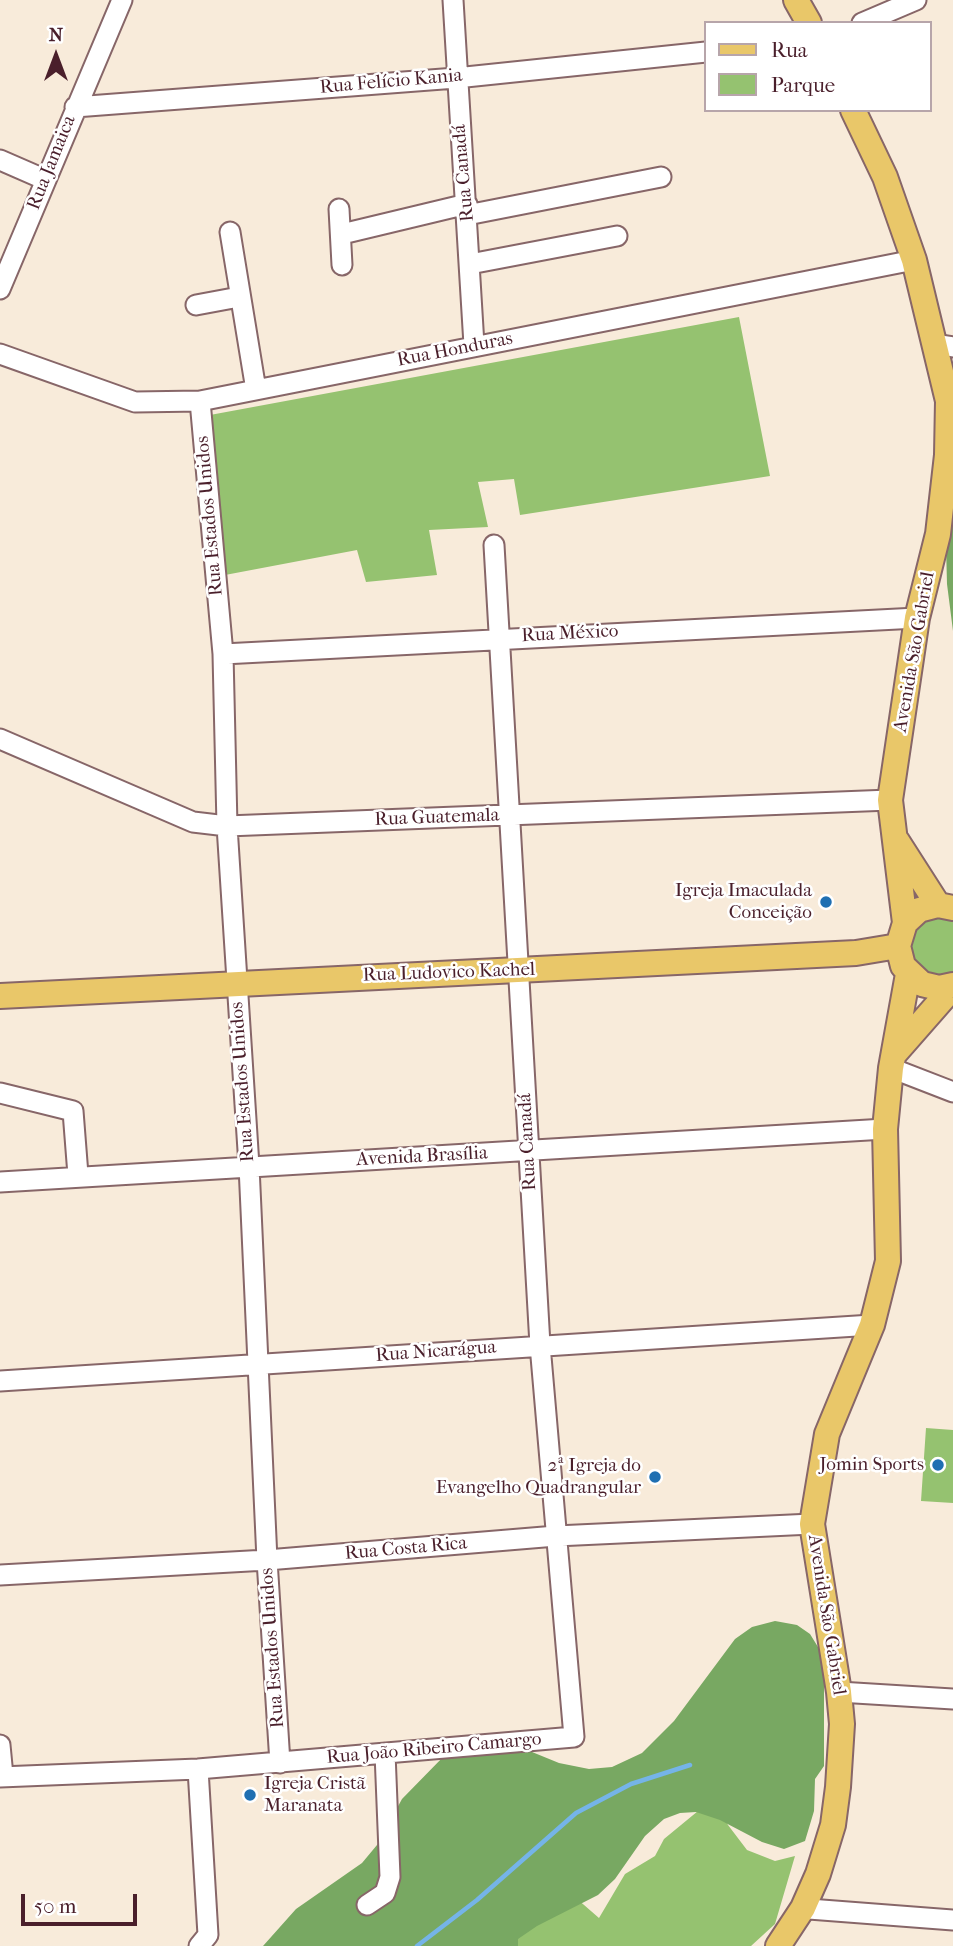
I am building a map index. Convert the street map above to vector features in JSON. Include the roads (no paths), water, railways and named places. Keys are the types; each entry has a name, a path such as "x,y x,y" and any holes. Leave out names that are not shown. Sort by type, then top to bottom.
{"main road":[{"path":"796,0 808,21"},
{"name":"Avenida São Gabriel","path":"797,1946 832,1825 838,1787 842,1724 812,1524 827,1434 872,1325 888,1261 885,1129 892,1062 908,974 899,957 901,935 890,800 917,618 938,534 947,455 948,401 944,345 885,177 854,112"},
{"name":"Avenida São Gabriel","path":"892,833 946,906"},
{"path":"901,935 919,910 946,906"},
{"name":"Rua Ludovico Kachel","path":"0,996 235,982 856,953 901,935"},
{"path":"908,974 922,984 939,988 953,986"},
{"path":"892,1062 953,986"},
{"name":"Avenida São Gabriel","path":"778,1946 811,1899"}],"street":[{"name":"Rua Jamaica","path":"0,289 122,0"},
{"name":"Rua Canadá","path":"453,0 474,345"},
{"path":"867,21 916,0"},
{"name":"Rua Felício Kania","path":"75,107 456,78 704,52"},
{"path":"0,160 46,180"},
{"path":"342,234 467,209 661,177"},
{"path":"339,209 342,265"},
{"path":"230,232 256,390"},
{"path":"470,264 617,236"},
{"name":"Rua Honduras","path":"0,354 135,402 200,401 914,260"},
{"path":"196,305 239,297"},
{"name":"Rua Estados Unidos","path":"200,401 223,654 227,826 235,982 249,1166 267,1560 280,1763"},
{"name":"Rua Canadá","path":"494,545 540,1345 574,1737"},
{"name":"Rua México","path":"223,654 917,618"},
{"name":"Rua Guatemala","path":"0,739 193,822 227,826 890,800"},
{"path":"892,1062 953,1092"},
{"path":"0,1093 73,1111 78,1175"},
{"name":"Avenida Brasília","path":"0,1182 78,1175 528,1152 885,1129"},
{"name":"Rua Nicarágua","path":"0,1381 872,1325"},
{"name":"Rua Costa Rica","path":"0,1574 267,1560 556,1536 812,1524"},
{"path":"839,1692 953,1699"},
{"name":"Rua João Ribeiro Camargo","path":"1,1777 198,1769 574,1737"},
{"path":"0,1745 1,1777"},
{"path":"367,1905 384,1893 390,1877 386,1753"},
{"path":"198,1769 203,1940"},
{"path":"811,1899 953,1920"}],"waterway":[{"path":"417,1946 477,1900 576,1813 631,1784 690,1765"}],"place":[{"name":"Igreja Imaculada Conceição","path":"826,902"},
{"name":"Jomin Sports","path":"938,1465"},
{"name":"2ª Igreja do Evangelho Quadrangular","path":"655,1477"},
{"name":"Igreja Cristã Maranata","path":"250,1795"}]}
